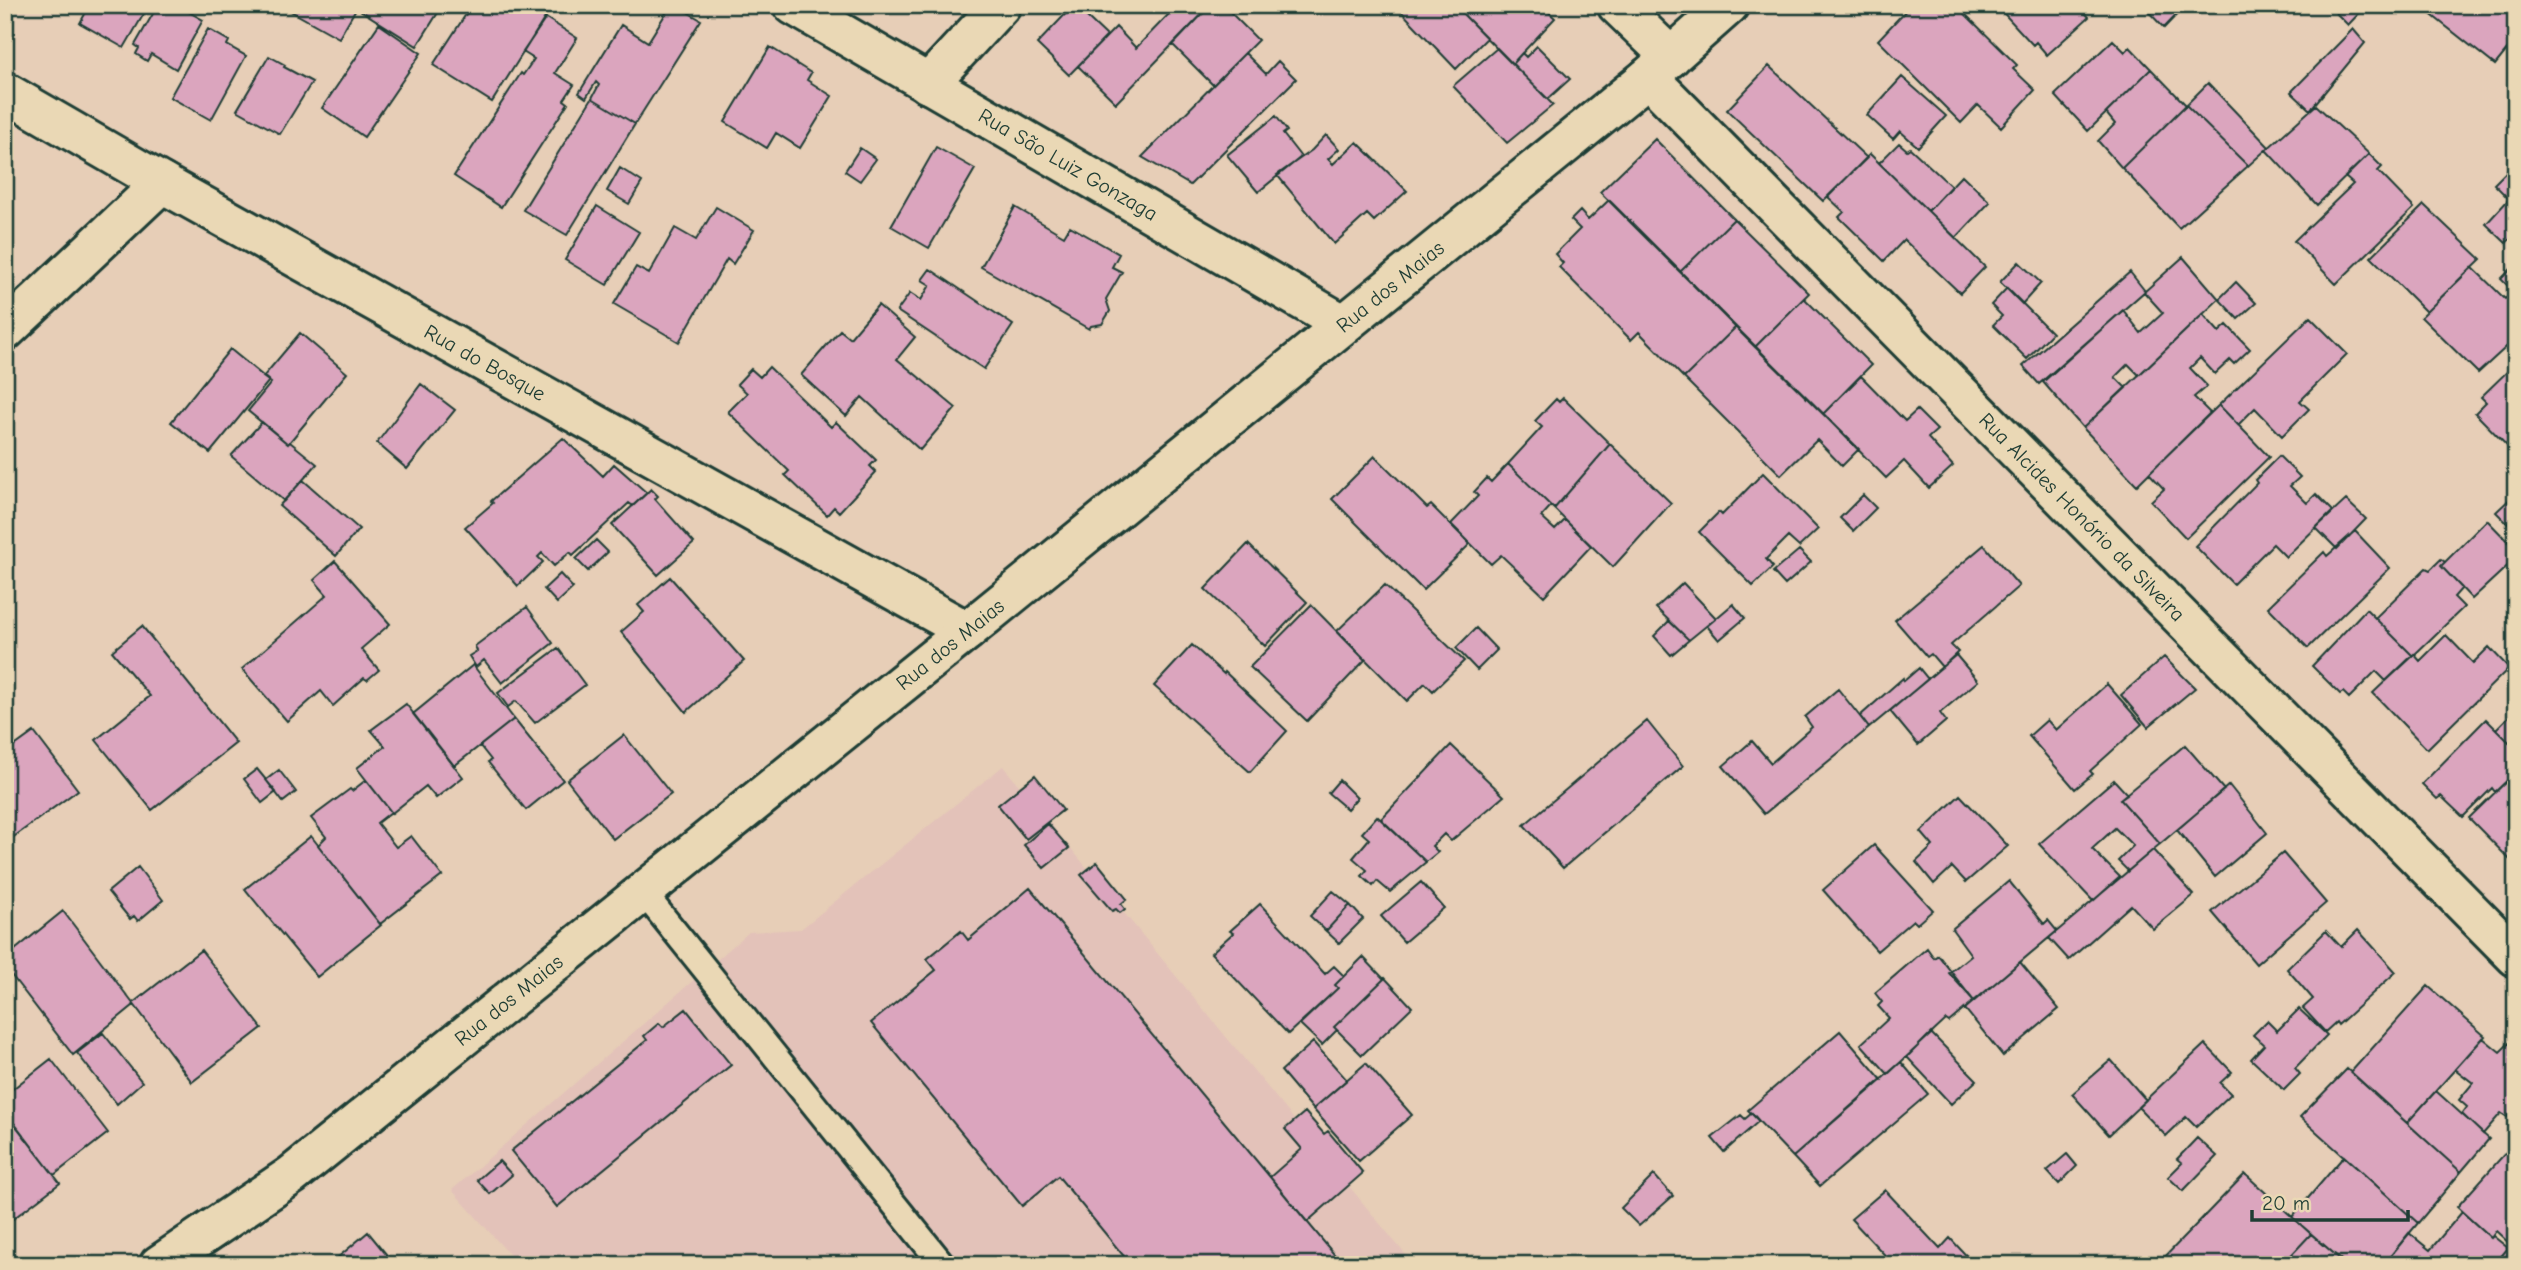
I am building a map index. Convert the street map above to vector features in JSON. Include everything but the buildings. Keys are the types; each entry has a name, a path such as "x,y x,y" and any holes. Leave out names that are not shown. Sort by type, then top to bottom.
{"street":[{"name":"Rua São Luiz Gonzaga","path":"793,5 1343,324"},
{"path":"928,84 1001,5"},
{"name":"Rua Alcides Honório da Silveira","path":"1617,5 1660,67 2516,957"},
{"name":"Rua dos Maias","path":"159,1265 292,1175 967,631 1660,67 1729,5"},
{"name":"Rua do Bosque","path":"5,92 162,183 967,631"},
{"path":"5,331 162,183"}],"lane":[{"path":"643,892 943,1265"}],"shaded area":[{"path":"1003,766 1414,1265 519,1265 452,1190 749,932 801,929"}]}
